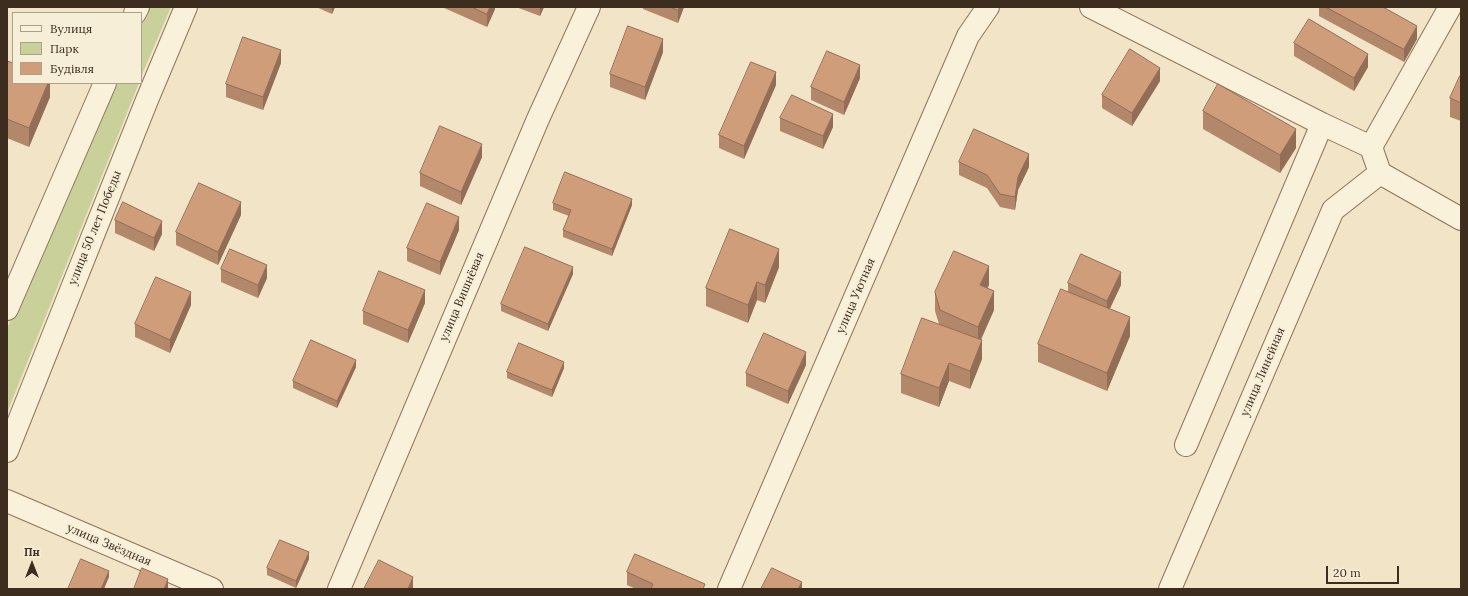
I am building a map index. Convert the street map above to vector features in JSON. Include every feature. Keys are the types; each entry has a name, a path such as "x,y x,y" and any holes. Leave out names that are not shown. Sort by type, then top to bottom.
{"street":[{"name":"улица 50 лет Победы","path":"7,450 147,100 186,7"},
{"name":"улица Вишнёвая","path":"338,589 538,119 589,7"},
{"name":"улица Уютная","path":"729,589 968,36 988,7"},
{"path":"1091,7 1322,124 1371,147 1380,173 1461,219"},
{"path":"1371,147 1450,7"},
{"path":"7,309 105,84"},
{"path":"1186,445 1322,124"},
{"name":"улица Линейная","path":"1170,589 1333,210 1380,173"},
{"name":"улица Звёздная","path":"7,501 212,589"}],"green space":[{"path":"142,7 171,7 142,75 142,12"},
{"path":"110,84 139,84 7,413 7,329"}],"building":[{"path":"472,7 490,7 487,14"},
{"path":"670,7 679,7 678,10"},
{"path":"1326,7 1383,7 1417,26 1404,49"},
{"path":"1309,19 1368,54 1354,78 1294,43"},
{"path":"628,26 663,39 645,87 610,74"},
{"path":"243,37 281,50 263,97 226,84"},
{"path":"1130,49 1160,68 1132,113 1102,95"},
{"path":"827,51 860,65 844,102 811,87"},
{"path":"7,61 12,63 12,84 48,84 29,128 7,119"},
{"path":"751,62 776,72 744,146 719,135"},
{"path":"1461,76 1461,103 1450,98"},
{"path":"1218,84 1296,129 1280,155 1203,111"},
{"path":"792,95 833,114 823,136 780,118"},
{"path":"440,126 482,144 461,192 420,173"},
{"path":"974,129 1029,154 1018,177 1015,197 1000,194 987,175 959,162"},
{"path":"565,172 632,199 612,249 563,230 571,210 553,203"},
{"path":"199,183 241,202 218,252 176,232"},
{"path":"123,202 162,221 154,238 115,220"},
{"path":"427,203 459,217 440,262 407,248"},
{"path":"730,229 779,249 765,285 757,282 748,305 706,288"},
{"path":"525,247 573,267 548,324 501,304"},
{"path":"230,249 267,265 258,285 221,269"},
{"path":"954,251 989,266 980,285 994,291 978,327 940,310 935,292"},
{"path":"1081,254 1121,272 1107,301 1068,283"},
{"path":"379,271 425,290 408,330 363,311"},
{"path":"156,277 191,292 170,340 135,324"},
{"path":"1061,289 1130,317 1107,373 1038,344"},
{"path":"922,318 982,340 970,371 949,363 939,388 901,374"},
{"path":"764,333 806,352 788,391 746,373"},
{"path":"311,340 356,360 337,401 293,381"},
{"path":"519,343 564,362 552,390 507,372"},
{"path":"280,540 309,552 296,581 267,568"},
{"path":"635,554 705,584 703,589 651,589 653,584 627,572"},
{"path":"81,559 109,571 101,589 68,589"},
{"path":"379,560 413,577 408,589 364,589"},
{"path":"142,568 168,579 164,589 134,589"},
{"path":"772,568 802,582 798,589 761,589"}]}
